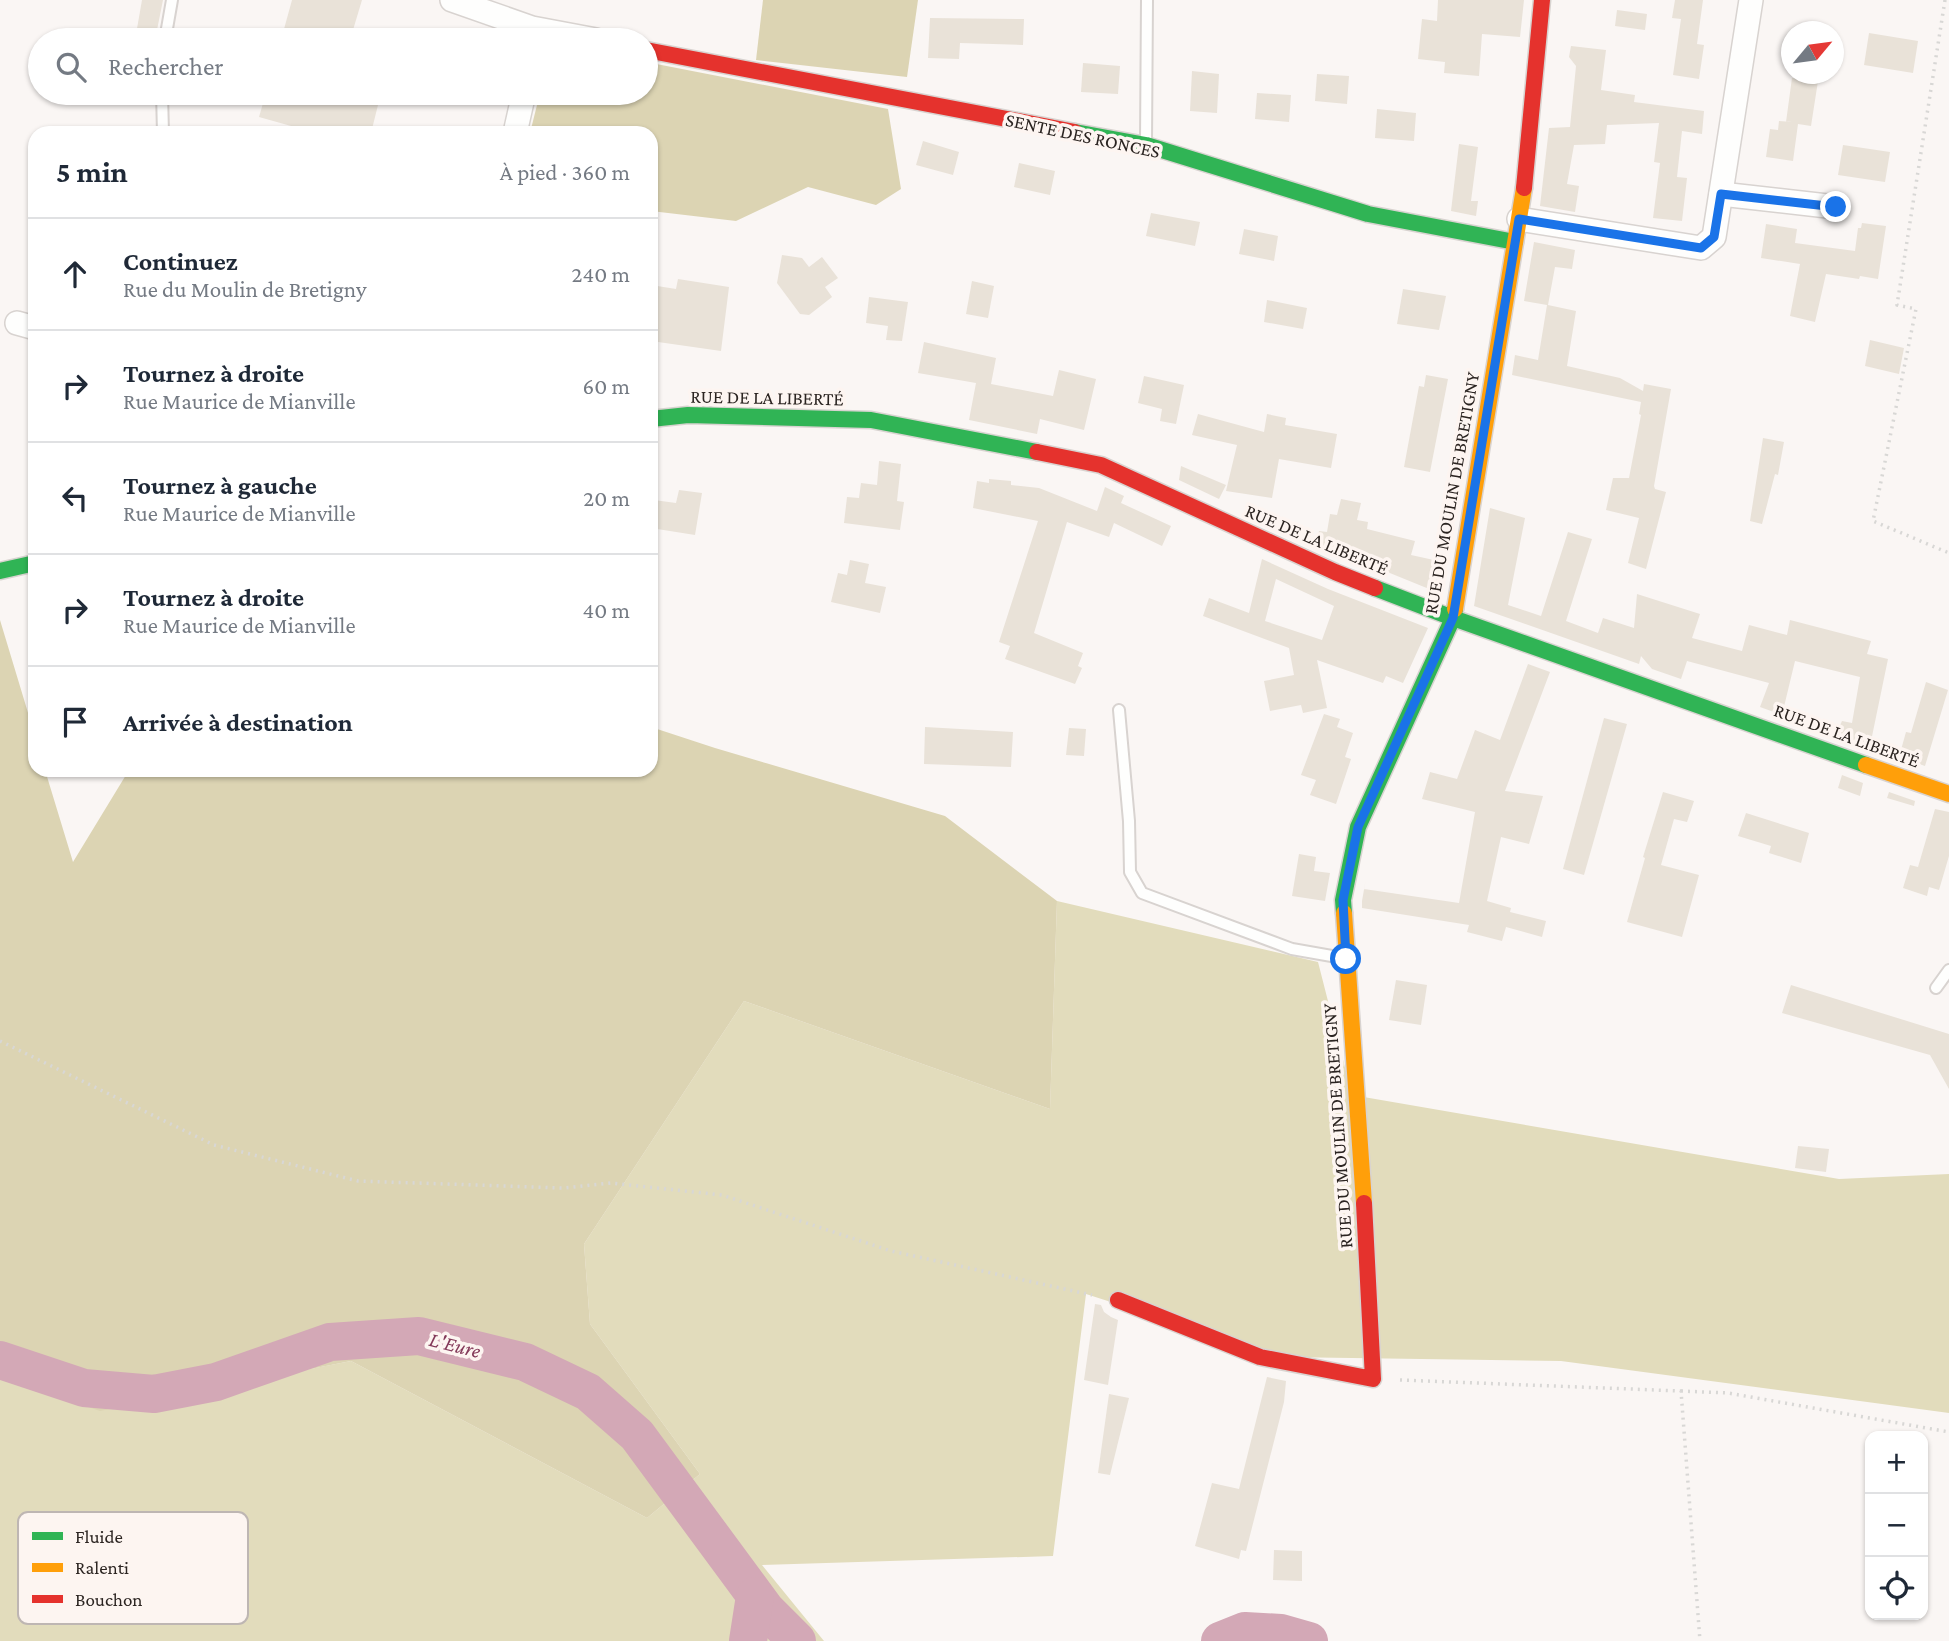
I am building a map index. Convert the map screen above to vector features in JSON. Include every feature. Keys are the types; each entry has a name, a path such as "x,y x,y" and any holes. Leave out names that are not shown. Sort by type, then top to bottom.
{"street":[{"path":"452,0 521,28"},
{"name":"RUE DU MOULIN DE BRETIGNY","path":"1373,1379 1360,1118 1343,900 1358,827 1453,618 1525,176 1542,0"},
{"path":"1517,230 1701,248 1714,237 1751,0"},
{"name":"SENTE DES RONCES","path":"658,52 1146,145 1368,214 1517,230"},
{"path":"517,126 521,105"},
{"path":"1721,194 1836,207"},
{"name":"RUE DE LA LIBERTÉ","path":"658,418 688,415 872,420 1101,465 1335,572 1453,618 1949,794"},
{"path":"0,571 28,565"},
{"path":"1118,1300 1260,1357 1373,1379"}],"lane":[{"path":"167,28 172,0"},
{"path":"1146,145 1147,0"},
{"path":"162,105 163,126"},
{"path":"1119,710 1129,821 1130,872 1142,892 1292,949 1346,959"},
{"path":"1936,988 1949,970"}],"path":[{"path":"1945,0 1897,305 1916,309 1873,521 1949,553"},
{"path":"0,1041 214,1145 358,1181 563,1188 611,1182 722,1195 891,1251 1118,1300"},
{"path":"1373,1379 1728,1393 1949,1432"},
{"path":"1681,1391 1700,1641"}],"shaded area":[{"path":"763,0 918,0 907,77 756,60"},
{"path":"658,64 888,109 901,189 876,205 808,187 736,221 658,212 658,126 532,126 537,105 658,105"},
{"path":"0,620 28,713 28,777 47,777 73,862 125,777 658,777 658,729 945,816 1057,901 1050,1109 744,1001 584,1244 590,1324 700,1474 647,1518 351,1361 100,1411 0,1377"},
{"path":"1057,901 1318,962 1352,1095 1839,1179 1949,1174 1949,1413 1561,1361 1282,1357 1086,1294 1053,1556 762,1565 824,1641 0,1641 0,1377 100,1410 351,1361 647,1518 700,1474 590,1324 584,1244 744,1001 1050,1109"}],"building":[{"path":"142,0 163,0 157,28 137,28"},
{"path":"292,0 362,0 354,28 284,28"},
{"path":"1438,0 1524,0 1520,37 1482,34 1479,76 1444,73 1445,62 1418,59 1422,19 1437,21"},
{"path":"1675,0 1703,0 1697,44 1704,45 1699,79 1673,75 1681,19 1672,18"},
{"path":"1617,10 1647,14 1645,30 1615,26"},
{"path":"930,18 1024,19 1023,45 960,43 959,59 928,58"},
{"path":"1869,33 1918,41 1913,73 1864,65"},
{"path":"1571,46 1606,50 1601,90 1635,95 1634,102 1704,111 1702,134 1682,131 1677,177 1687,178 1682,221 1653,218 1660,163 1654,162 1659,123 1607,125 1605,144 1574,145 1567,184 1579,186 1575,212 1540,206 1549,128 1570,127 1576,66 1569,57"},
{"path":"1083,63 1120,66 1118,94 1081,92"},
{"path":"1192,71 1219,74 1217,113 1190,111"},
{"path":"1317,74 1349,76 1347,104 1315,101"},
{"path":"1791,84 1818,84 1811,126 1798,124 1793,161 1766,157 1770,129 1778,130 1779,121 1786,122"},
{"path":"1257,93 1291,95 1289,122 1255,119"},
{"path":"262,105 378,105 373,126 291,126 259,117"},
{"path":"1377,109 1416,113 1414,141 1375,138"},
{"path":"923,141 959,152 953,175 916,165"},
{"path":"1459,144 1478,147 1471,201 1478,201 1476,216 1451,211"},
{"path":"1843,145 1890,152 1885,182 1838,175"},
{"path":"1019,163 1055,171 1050,195 1014,187"},
{"path":"1151,213 1200,222 1195,246 1146,236"},
{"path":"1862,223 1886,226 1878,279 1826,274 1815,322 1790,316 1800,264 1761,258 1766,224 1797,229 1795,243 1855,251 1858,228 1861,228"},
{"path":"1244,229 1278,236 1274,261 1239,254"},
{"path":"1534,242 1575,250 1572,269 1555,267 1548,305 1576,311 1567,366 1620,378 1643,391 1644,384 1671,389 1654,486 1655,489 1666,492 1646,569 1628,563 1639,518 1606,510 1613,478 1629,478 1641,402 1512,375 1515,355 1538,360 1547,305 1524,301"},
{"path":"782,255 802,258 809,267 822,257 838,278 825,287 832,297 809,315 800,314 777,283"},
{"path":"678,279 729,287 721,351 658,342 658,286 676,289"},
{"path":"972,281 994,286 988,318 966,314"},
{"path":"1403,289 1446,296 1439,330 1397,324"},
{"path":"869,297 908,302 902,341 886,340 888,326 866,323"},
{"path":"1267,300 1307,308 1303,329 1264,322"},
{"path":"1870,340 1904,348 1899,374 1865,366"},
{"path":"924,342 996,358 991,384 1053,396 1059,370 1096,379 1084,430 1040,419 1037,434 969,420 976,383 918,373"},
{"path":"1426,375 1448,379 1430,472 1404,467 1419,386 1424,387"},
{"path":"1144,376 1184,385 1176,424 1160,421 1162,409 1138,403"},
{"path":"1198,414 1264,432 1267,414 1286,418 1285,425 1337,434 1331,468 1279,459 1272,498 1226,491 1237,445 1192,435"},
{"path":"1763,438 1784,442 1778,475 1775,474 1762,524 1750,521"},
{"path":"879,461 901,464 897,501 904,502 900,530 844,523 847,497 859,498 861,483 877,485"},
{"path":"1181,466 1226,485 1219,499 1179,480"},
{"path":"989,479 1039,488 1097,511 1105,487 1124,496 1121,503 1171,526 1162,546 1114,523 1109,537 1067,522 1034,633 1083,653 1078,666 1082,668 1075,684 1005,659 1010,646 999,642 1038,521 973,508 977,481 989,483"},
{"path":"679,490 702,493 695,535 658,529 658,501 676,503"},
{"path":"1341,499 1361,503 1357,520 1368,522 1367,529 1415,541 1411,555 1443,562 1444,558 1439,593 1316,543 1319,531 1327,532 1330,514 1337,515"},
{"path":"1490,508 1525,518 1508,605 1541,616 1568,532 1592,539 1566,621 1598,633 1603,618 1634,628 1637,594 1700,614 1692,638 1742,651 1749,625 1787,635 1790,620 1871,641 1867,654 1888,659 1870,746 1836,734 1842,721 1852,723 1860,677 1795,661 1782,715 1760,707 1769,683 1687,661 1681,679 1652,669 1641,656 1639,664 1474,606"},
{"path":"1262,559 1328,589 1428,628 1403,683 1386,676 1383,683 1317,660 1327,708 1303,713 1301,705 1270,711 1264,681 1294,675 1289,648 1203,616 1209,598 1249,613","holes":["1276,579 1334,606 1322,640 1265,621"]},
{"path":"850,560 869,564 865,583 886,587 880,613 831,602 838,573 847,575"},
{"path":"1528,664 1550,672 1505,791 1543,796 1529,844 1501,837 1487,901 1511,908 1510,912 1546,921 1542,937 1506,927 1502,941 1467,932 1469,925 1362,908 1364,889 1459,903 1475,812 1422,799 1430,772 1457,779 1475,730 1500,740"},
{"path":"1926,682 1948,690 1925,766 1899,757 1906,732 1911,733"},
{"path":"1324,714 1340,719 1337,727 1353,733 1345,757 1351,759 1336,804 1310,795 1316,780 1301,775"},
{"path":"1604,718 1627,724 1584,875 1563,869"},
{"path":"925,727 1013,732 1011,767 924,764"},
{"path":"1069,728 1086,729 1084,756 1066,755"},
{"path":"1842,775 1863,783 1860,796 1838,788"},
{"path":"1663,792 1694,801 1687,822 1674,819 1661,865 1699,875 1682,937 1627,922"},
{"path":"1889,792 1915,801 1914,806 1887,798"},
{"path":"1935,809 1949,812 1949,856 1939,890 1929,887 1927,896 1903,888 1910,865 1918,867"},
{"path":"1746,813 1809,833 1801,863 1769,853 1771,846 1738,836"},
{"path":"1299,854 1316,857 1314,871 1330,873 1325,901 1292,896"},
{"path":"1396,980 1427,985 1421,1025 1389,1020"},
{"path":"1791,985 1949,1034 1949,1089 1930,1055 1782,1013"},
{"path":"1798,1146 1829,1149 1826,1172 1795,1168"},
{"path":"1095,1304 1101,1305 1104,1312 1118,1320 1108,1385 1084,1380"},
{"path":"1267,1377 1286,1381 1284,1402 1246,1551 1241,1550 1239,1559 1195,1546 1212,1483 1239,1489"},
{"path":"1109,1394 1129,1398 1110,1475 1098,1473"},
{"path":"1274,1550 1302,1551 1302,1581 1273,1580"}],"waterway":[{"name":"L'Eure","path":"0,1360 84,1388 154,1394 216,1382 330,1342 419,1336 525,1362 588,1392 637,1435 766,1610 797,1641"},
{"path":"748,1641 755,1596"},
{"name":"L'Eure","path":"1220,1641 1245,1631 1281,1633 1309,1641"}],"traffic: fast":[{"path":"1075,132 1146,145 1368,214 1515,242"},
{"path":"658,418 688,415 871,420 1037,452"},
{"path":"0,571 28,565"},
{"path":"1375,588 1866,765"},
{"path":"1344,913 1343,900 1358,827 1455,609"}],"traffic: slow":[{"path":"1455,609 1524,188"},
{"path":"1866,765 1949,794"},
{"path":"1344,913 1364,1203"}],"traffic: jam":[{"path":"1524,188 1542,0"},
{"path":"658,52 1075,132"},
{"path":"1037,452 1101,465 1375,588"},
{"path":"1118,1300 1260,1357 1373,1379 1364,1203"}],"route":[{"path":"1346,959 1343,900 1358,827 1453,618 1519,219 1701,248 1714,237 1721,194 1836,207"}]}
